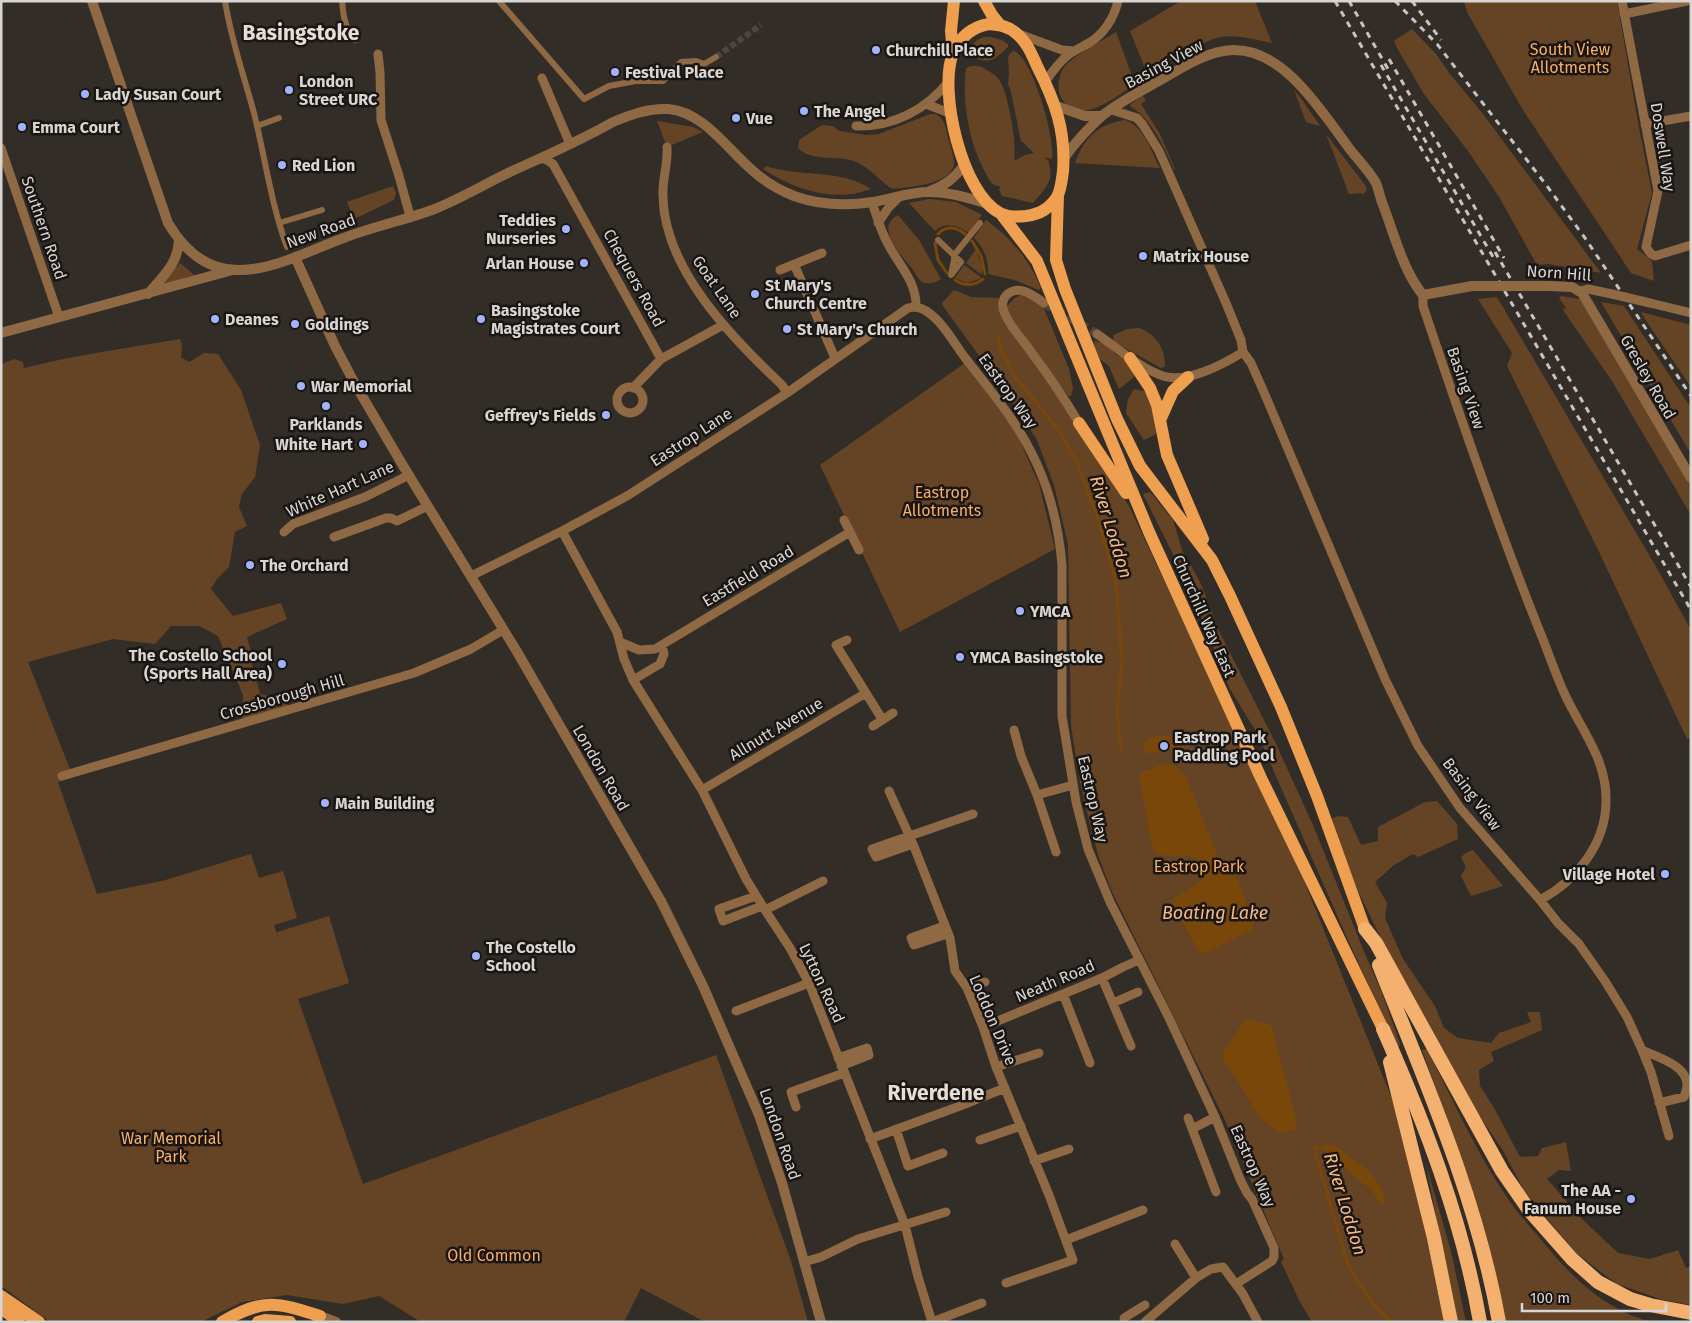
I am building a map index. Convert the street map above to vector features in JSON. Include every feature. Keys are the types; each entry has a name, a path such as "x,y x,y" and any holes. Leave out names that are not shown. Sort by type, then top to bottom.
{"highway":[{"path":"1365,929 1376,943 1502,1171 1538,1222 1572,1259 1598,1282 1630,1299 1650,1306 1691,1312"},
{"path":"1365,929 1453,1155 1485,1260 1499,1322"},
{"path":"1383,1029 1434,1238 1451,1322"},
{"path":"1383,1029 1426,1131 1449,1196 1470,1275 1480,1322"}],"main road":[{"path":"953,54 951,31 954,1"},
{"path":"984,1 1000,25"},
{"path":"953,54 966,33 980,26 989,24 1000,25 1018,34"},
{"name":"Churchill Way East","path":"1018,34 1027,46 1045,82 1056,106 1060,124 1064,158 1063,175 1058,195 1056,260 1065,289 1117,419 1140,466 1212,560 1230,596 1281,707 1317,796 1365,929"},
{"name":"Churchill Way East","path":"953,54 949,81 952,114 954,132 964,165 974,187 988,204 1002,215 1037,261 1148,532 1257,770 1383,1029"},
{"path":"1002,215 1020,217 1035,214 1048,208 1058,195"},
{"path":"1130,358 1150,388 1161,418 1167,455 1212,560"},
{"path":"1161,418 1173,391 1188,377"},
{"path":"1079,423 1123,489 1148,532"},
{"path":"1,1296 39,1322"},
{"path":"222,1322 240,1312 260,1305 274,1304 290,1306 319,1319"},
{"path":"1,1308 19,1322"},
{"path":"258,1322 265,1320 290,1322"}],"street":[{"name":"New Road","path":"92,1 168,223 179,240 207,264 232,270 262,267 430,210 462,197 626,117 648,110 668,109 694,118 708,128 751,170 788,193 820,202 839,204 872,202 927,192"},
{"path":"342,1 343,15 349,32 355,40"},
{"path":"499,1 584,99 609,86 663,80 681,62 696,61 704,64 716,58"},
{"path":"1045,82 1058,64 1074,50 1090,42 1104,30 1114,13 1118,1"},
{"name":"Doswell Way","path":"1622,1 1658,191 1646,247 1655,256 1691,246"},
{"path":"226,2 241,72 257,126 279,223 287,247"},
{"path":"1624,14 1689,2"},
{"path":"1018,34 1062,50 1074,50"},
{"name":"Basing View","path":"1064,158 1082,135 1102,116 1182,68 1214,53 1239,50 1269,60 1282,68 1300,85 1376,184 1407,268 1423,295 1422,306 1528,602 1566,697 1596,752 1602,767 1606,790 1605,815 1596,844 1576,874 1556,891 1540,900"},
{"path":"378,54 381,120 410,216"},
{"path":"542,78 570,144"},
{"path":"856,126 889,123 926,104 949,81"},
{"path":"926,104 952,114"},
{"path":"1056,106 1085,116 1102,116"},
{"name":"Basing View","path":"1112,110 1137,118 1160,151 1241,340 1244,352 1266,397 1385,679 1418,746 1460,808 1558,923 1579,944 1605,981 1627,1017 1642,1050 1651,1072 1669,1136"},
{"path":"1645,124 1691,116"},
{"path":"257,126 280,118"},
{"name":"Goat Lane","path":"667,147 663,196 668,233 685,272 723,325 782,385 787,393"},
{"name":"Southern Road","path":"1,148 58,317"},
{"name":"Chequers Road","path":"540,159 545,159 553,164 661,358"},
{"path":"927,192 945,185 958,174 964,165"},
{"path":"927,192 958,195 988,204"},
{"path":"878,223 889,207 900,196"},
{"path":"872,202 878,223 889,246 913,286 916,307"},
{"path":"279,223 322,210"},
{"path":"938,240 955,257 955,254 980,223"},
{"path":"148,294 174,262 179,240"},
{"path":"780,270 822,253"},
{"name":"London Road","path":"295,257 335,346 355,384 408,475 516,650 661,901 703,986 759,1115 782,1184 821,1322"},
{"path":"794,264 835,358"},
{"path":"1,333 232,270"},
{"name":"Norn Hill","path":"1423,295 1472,286 1572,287 1580,291 1588,289 1691,313"},
{"path":"1044,303 1022,290 1013,291 1006,295 1002,303 1004,313 1011,324 1050,378 1079,423"},
{"name":"Gresley Road","path":"1580,291 1691,478"},
{"name":"Eastrop Lane","path":"471,576 627,496 787,393 908,308 916,307"},
{"name":"Eastrop Way","path":"916,307 934,317 1007,412 1036,462 1051,504 1060,541 1062,565 1062,716 1073,785 1088,848 1097,873 1169,1018 1215,1117 1246,1193 1252,1199 1274,1248 1272,1261 1236,1284"},
{"path":"633,388 661,358 723,325"},
{"path":"1097,334 1130,358 1164,376 1173,378 1188,377 1244,352"},
{"name":"White Hart Lane","path":"284,532 293,524 365,497 408,475"},
{"path":"334,537 386,518 397,521 428,506"},
{"path":"844,520 859,550"},
{"path":"562,531 617,632 624,660 633,680 660,664 664,654 662,646"},
{"name":"Eastfield Road","path":"620,642 644,651 662,646 850,532"},
{"name":"Crossborough Hill","path":"62,776 414,673 471,649 503,630"},
{"path":"847,640 836,645 882,719"},
{"name":"Lytton Road","path":"633,680 702,790 746,880 790,948 809,983 905,1225 932,1322"},
{"name":"Allnutt Avenue","path":"702,790 866,694"},
{"path":"873,726 893,713"},
{"path":"1014,730 1021,756 1037,795 1056,852"},
{"path":"1037,795 1073,785"},
{"name":"Loddon Drive","path":"889,791 911,840 950,938 955,971 967,988 983,1027 996,1067 1073,1260 1006,1283"},
{"path":"911,840 973,814"},
{"path":"756,896 719,909 723,921 763,908 823,881"},
{"name":"Neath Road","path":"983,1027 1102,978 1139,960"},
{"path":"1102,978 1130,1046"},
{"path":"967,988 985,982"},
{"path":"736,1011 809,983"},
{"path":"1113,1003 1138,992"},
{"path":"1063,994 1090,1063"},
{"path":"1642,1050 1670,1063 1684,1074 1687,1086 1684,1097 1659,1104"},
{"path":"996,1067 1039,1053"},
{"path":"796,1107 791,1092 841,1066"},
{"path":"870,1139 1005,1088"},
{"path":"1192,1129 1215,1117"},
{"path":"1188,1118 1216,1192"},
{"path":"980,1140 1021,1126"},
{"path":"896,1130 908,1166 944,1153"},
{"path":"1034,1161 1070,1149"},
{"path":"1066,1240 1143,1210"},
{"path":"804,1262 821,1257 858,1239 946,1212"},
{"path":"1175,1244 1196,1278"},
{"path":"1133,1312 1144,1322 1155,1318 1196,1278 1210,1269 1223,1267 1236,1284 1258,1322"},
{"path":"932,1322 982,1304"},
{"path":"1124,1318 1145,1305"},
{"path":"319,1319 336,1322"}],"green space":[{"path":"1181,1 1255,1 1272,43 1240,37 1221,37 1193,48 1147,73 1130,31"},
{"name":"South View Allotments","path":"1464,1 1617,1 1652,193 1637,249 1652,261 1654,281 1631,273 1523,110 1467,12"},
{"path":"1412,29 1436,54 1483,114 1601,273 1549,264 1537,265 1499,197 1468,151 1424,94 1397,48 1394,41"},
{"path":"1116,32 1135,84 1096,108 1076,110 1067,105 1060,95 1059,89 1063,69 1080,54"},
{"path":"984,37 999,39 1008,44 1008,47 994,59 986,61 969,55 970,48 974,43"},
{"path":"1013,51 1020,56 1028,67 1035,82 1046,118 1052,149 1052,159 1043,157 1048,160 1050,179 1033,203 1002,196 999,189 1001,187 992,184 978,158 966,113 966,68 980,67 997,77 1003,88 1013,132 1014,161 1034,153 1021,141 1008,84 1008,56"},
{"path":"1294,90 1303,101 1320,126 1306,122"},
{"path":"1142,95 1146,100 1141,104 1160,134 1174,170 1151,126 1130,105"},
{"path":"930,114 936,114 944,122 954,164 951,171 945,176 928,184 892,189 869,170 854,161 817,157 798,148 799,140 822,125 833,126 840,131 866,135 879,134"},
{"path":"1125,120 1132,123 1142,133 1160,168 1075,163 1083,146 1093,134 1107,125"},
{"path":"657,121 693,127 703,132 667,147"},
{"path":"1326,134 1365,185 1367,190 1362,195 1362,193 1349,194"},
{"path":"766,166 792,172 846,178 859,182 871,189 843,195 816,192 788,183 763,169"},
{"path":"393,186 396,193 394,200 354,219 347,202"},
{"path":"929,199 956,202 982,215 969,233 961,228 948,225 935,231 909,203"},
{"path":"898,215 919,240 941,279 932,283 922,282 897,250 892,242 888,227 891,221"},
{"path":"986,220 1003,234 1025,258 1041,288 1039,290 1015,280 988,274 988,264 985,255 981,246 974,238"},
{"path":"976,249 982,266 982,275 966,263"},
{"path":"180,263 194,275 160,286"},
{"path":"964,265 981,277 980,279 967,283 955,278"},
{"name":"Eastrop Park","path":"954,290 971,297 999,298 1000,307 1129,506 1298,866 1394,1104 1426,1233 1444,1322 1312,1322 1281,1262 1284,1259 1224,1118 1112,892 1099,858 1080,782 1071,726 1068,544 1054,485 1037,440 1011,400 943,306 942,303"},
{"path":"1020,295 1026,295 1043,306 1069,369 1073,388 1071,396 1068,396 1010,316 1006,307"},
{"path":"1561,296 1580,299 1691,484 1691,515 1612,381 1563,310 1566,308 1559,298"},
{"path":"1497,297 1655,565 1691,630 1691,738 1687,739 1601,556 1507,366 1512,353 1478,299"},
{"path":"1601,302 1624,306 1691,408 1691,454"},
{"path":"1641,312 1691,325 1691,387 1645,319"},
{"path":"1139,328 1150,334 1158,342 1165,359 1165,366 1161,368 1114,342 1113,335 1128,329"},
{"name":"War Memorial Park","path":"180,339 182,345 181,357 189,362 204,353 218,354 241,390 260,445 255,477 242,494 239,507 247,526 235,532 229,567 217,579 211,589 233,616 281,603 287,619 247,637 260,694 287,700 288,711 242,725 243,695 218,636 199,626 171,626 155,644 113,639 28,662 73,777 58,782 97,894 162,881 251,854 259,878 283,871 297,918 274,925 278,937 277,932 329,916 349,983 298,999 363,1184 716,1055 791,1261 808,1322 705,1322 641,1288 624,1322 421,1322 379,1296 343,1304 287,1295 242,1302 201,1322 50,1322 1,1286 1,364 15,359 23,362 24,368 82,355"},
{"path":"1095,341 1105,343 1115,354 1133,364 1134,377 1119,389 1109,366 1100,359 1093,346"},
{"name":"Eastrop Allotments","path":"965,363 1016,432 1039,484 1055,549 900,632 820,465"},
{"path":"1134,389 1148,392 1156,401 1156,434 1144,440 1126,413 1128,399"},
{"path":"1150,492 1173,520 1182,550 1201,584 1219,631 1276,744 1313,825 1382,993 1400,1044 1398,1049 1257,733 1230,689 1189,586 1143,494"},
{"path":"1437,801 1457,824 1458,839 1418,857 1413,854 1394,865 1375,882 1387,903 1385,918 1403,959 1435,1006 1444,1028 1458,1038 1491,1043 1499,1033 1531,1022 1527,1012 1540,1012 1542,1030 1491,1052 1494,1061 1479,1070 1480,1086 1520,1157 1538,1156 1542,1148 1566,1142 1571,1171 1559,1170 1547,1179 1582,1219 1618,1253 1650,1259 1678,1250 1686,1268 1691,1266 1691,1305 1660,1299 1617,1284 1576,1253 1525,1192 1502,1149 1470,1102 1389,955 1358,891 1329,820 1338,816 1348,817 1361,845 1378,841 1378,827 1425,802"},
{"path":"1473,850 1503,886 1471,896 1461,876 1466,867 1461,857"},
{"path":"1427,1049 1487,1165 1510,1202 1524,1220 1563,1265 1589,1289 1618,1309 1652,1322 1504,1322 1471,1186 1422,1050"},
{"path":"1426,1164 1451,1251 1466,1322 1456,1322"}],"water":[{"name":"Eastrop Park Paddling Pool","path":"1164,735 1183,742 1184,747 1179,750 1165,749 1153,754 1149,754 1144,750 1143,744 1151,737"},
{"name":"Boating Lake","path":"1162,764 1176,766 1186,776 1219,859 1238,880 1253,922 1253,928 1250,931 1206,953 1199,952 1172,902 1174,898 1203,880 1197,860 1191,856 1157,855 1153,850 1139,776 1141,773"},
{"path":"1250,1019 1272,1027 1297,1123 1296,1129 1285,1133 1279,1132 1261,1119 1222,1057 1244,1021"},
{"path":"1326,1144 1334,1145 1374,1177 1383,1193 1384,1203 1379,1203 1372,1191 1323,1149 1322,1147"}],"waterway":[{"path":"938,234 948,228 959,230 965,234"},
{"path":"972,241 981,256 985,274"},
{"path":"935,243 938,260 947,273"},
{"path":"955,280 969,284 983,279"},
{"name":"River Loddon","path":"998,336 1000,347 1015,377 1057,428 1076,460 1098,519 1116,583 1122,663 1117,711 1121,749"},
{"name":"River Loddon","path":"1322,1147 1314,1148 1348,1265 1376,1307 1392,1322"}],"tunnel":[{"path":"716,57 761,25"},
{"path":"1044,303 1097,334"}],"railway":[{"path":"1335,1 1691,610"},
{"path":"1349,1 1388,69"},
{"path":"1395,1 1437,44 1547,186 1585,238 1691,396"},
{"path":"1412,1 1441,40"},
{"path":"1389,59 1504,258"},
{"path":"1381,65 1496,262"},
{"path":"1495,252 1691,587"}],"place":[{"name":"Churchill Place","path":"876,50"},
{"name":"Festival Place","path":"615,72"},
{"name":"London Street URC","path":"289,90"},
{"name":"Lady Susan Court","path":"85,94"},
{"name":"The Angel","path":"804,111"},
{"name":"Vue","path":"736,118"},
{"name":"Emma Court","path":"22,127"},
{"name":"Red Lion","path":"282,165"},
{"name":"Teddies Nurseries","path":"566,229"},
{"name":"Matrix House","path":"1143,256"},
{"name":"Arlan House","path":"584,263"},
{"name":"St Mary's Church Centre","path":"755,294"},
{"name":"Deanes","path":"215,319"},
{"name":"Basingstoke Magistrates Court","path":"481,319"},
{"name":"Goldings","path":"295,324"},
{"name":"St Mary's Church","path":"787,329"},
{"name":"War Memorial","path":"301,386"},
{"name":"Parklands","path":"326,406"},
{"name":"Geffrey's Fields","path":"606,415"},
{"name":"White Hart","path":"363,444"},
{"name":"The Orchard","path":"250,565"},
{"name":"YMCA","path":"1020,611"},
{"name":"YMCA Basingstoke","path":"960,657"},
{"name":"The Costello School (Sports Hall Area)","path":"282,664"},
{"name":"Eastrop Park Paddling Pool","path":"1164,746"},
{"name":"Main Building","path":"325,803"},
{"name":"Village Hotel","path":"1665,874"},
{"name":"The Costello School","path":"476,956"},
{"name":"The AA - Fanum House","path":"1631,1199"}],"district":[{"name":"Basingstoke","path":"301,33"},
{"name":"Riverdene","path":"936,1093"}],"park label":[{"name":"Old Common","path":"494,1255"}]}
